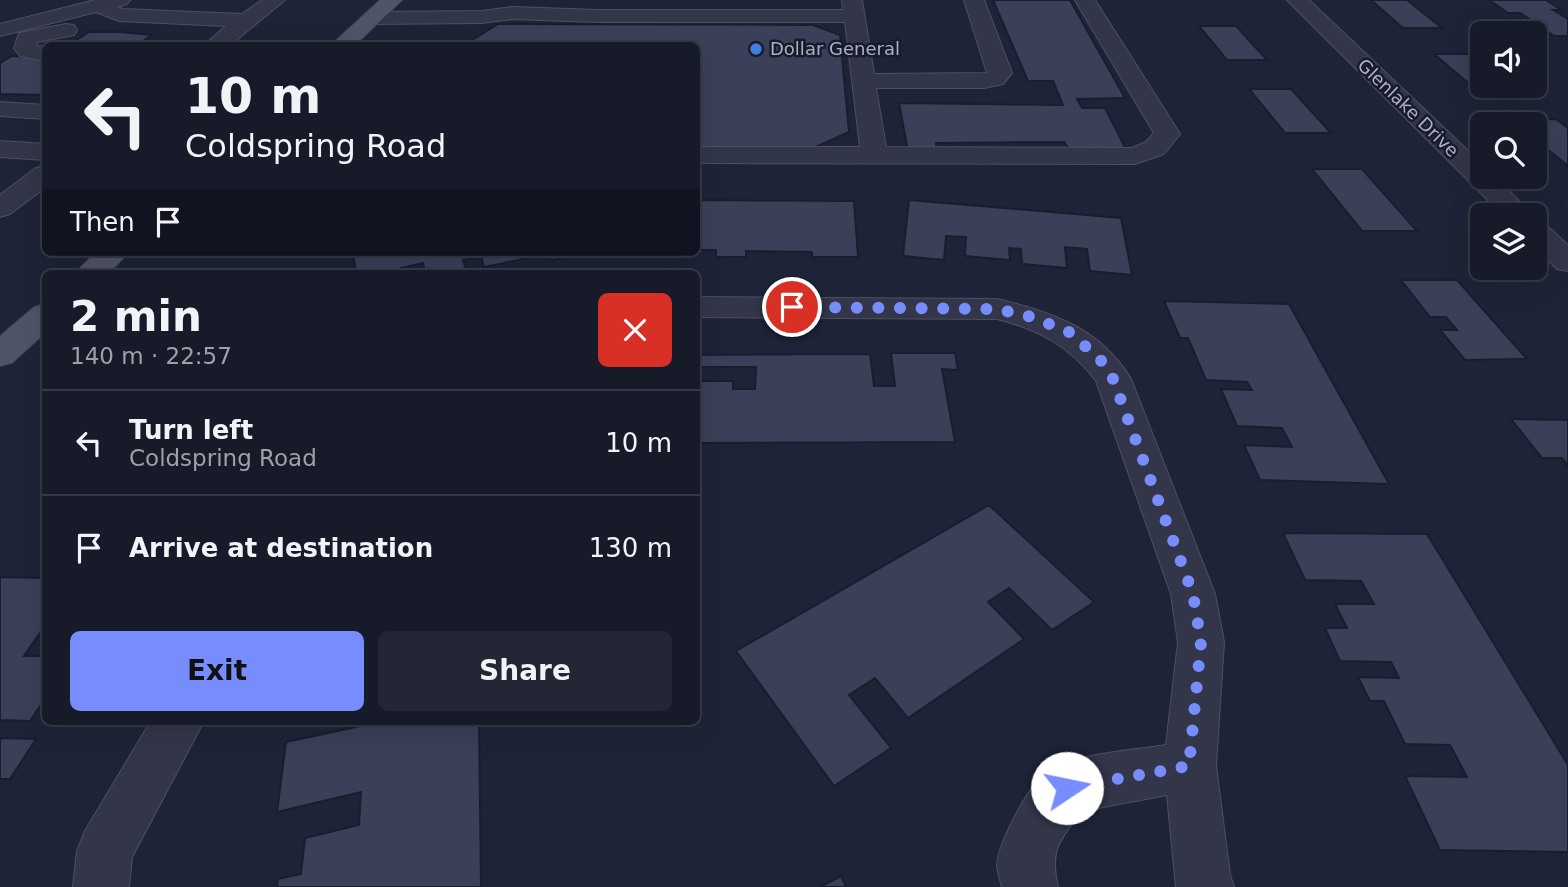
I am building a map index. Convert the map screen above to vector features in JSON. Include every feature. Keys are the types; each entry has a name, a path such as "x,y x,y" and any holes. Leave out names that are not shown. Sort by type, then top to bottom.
{"main road":[{"path":"345,42 384,7"},
{"path":"94,270 110,256"},
{"path":"0,355 42,318"}],"street":[{"path":"219,42 275,0"},
{"path":"863,80 995,79 1000,73 974,0"},
{"path":"700,155 1135,156 1155,148 1167,134 1086,0"},
{"name":"Glenlake Drive","path":"1297,0 1508,203"},
{"path":"384,7 482,17 515,6 853,8 874,156"},
{"path":"2,25 29,19 31,23 112,7 247,20"},
{"path":"42,53 25,48 27,38 84,26 112,7"},
{"path":"0,109 42,112"},
{"path":"0,149 42,152"},
{"path":"0,208 42,177"},
{"path":"1547,242 1568,262"},
{"path":"700,307 996,309 1032,317 1069,332 1100,359 1113,379 1193,594 1201,642 1189,766 1202,881 1206,887"},
{"path":"101,887 105,851 176,725"},
{"path":"1030,887 1025,864 1037,827 1067,788 1189,766"}],"building":[{"path":"993,0 1070,0 1125,98 1077,99 1082,108 1105,108 1126,149 1070,150 1064,142 936,143 936,151 908,151 899,103 1063,105 1053,81 1028,81"},
{"path":"1371,0 1407,0 1442,28 1403,28"},
{"path":"1489,0 1546,0 1561,10 1553,10 1568,19 1568,36 1554,36 1547,31 1547,21 1532,21 1520,13 1508,13"},
{"path":"498,24 813,25 840,35 849,132 809,150 700,149 700,42 469,42"},
{"path":"1199,26 1236,26 1267,60 1227,60"},
{"path":"89,32 152,35 142,42 73,42"},
{"path":"1434,54 1470,54 1470,84"},
{"path":"12,56 42,57 42,95 0,94 0,63"},
{"path":"1249,89 1291,89 1331,133 1285,133"},
{"path":"1547,119 1556,119 1568,128 1568,166 1547,149"},
{"path":"1312,169 1362,169 1417,231 1362,231"},
{"path":"700,200 854,201 858,257 812,257 812,252 746,251 746,257 716,257 716,250 700,250"},
{"path":"909,200 1121,218 1132,275 1090,271 1087,249 1065,247 1067,268 1022,264 1021,249 1009,248 1010,260 965,256 966,237 946,236 944,260 903,256"},
{"path":"354,256 481,256 463,260 466,270 424,270 423,263 401,270 356,270"},
{"path":"481,256 528,258 484,267"},
{"path":"550,256 570,256 552,260"},
{"path":"1401,280 1457,280 1527,359 1465,360 1440,330 1457,330 1446,317 1430,317"},
{"path":"1164,301 1289,304 1389,484 1260,480 1244,445 1292,447 1282,428 1237,426 1221,389 1252,390 1247,382 1206,380 1188,338 1180,338"},
{"path":"891,353 955,353 958,370 942,369 955,442 700,443 700,381 733,381 733,389 755,389 756,367 700,367 700,355 870,354 874,386 895,386"},
{"path":"1511,419 1568,420 1568,466 1562,458 1542,458"},
{"path":"989,505 1094,602 1052,630 1009,588 988,602 1024,639 908,718 875,678 849,695 891,748 834,786 736,651"},
{"path":"1283,533 1427,534 1568,765 1568,852 1440,850 1405,776 1467,777 1450,745 1405,744 1384,701 1370,701 1358,677 1399,678 1391,662 1340,661 1325,628 1347,628 1335,604 1374,604 1361,581 1305,580"},
{"path":"0,577 42,578 42,630 24,656 42,656 42,703 30,721 0,720"},
{"path":"365,725 479,725 481,887 277,887 278,879 301,874 305,838 359,825 361,792 277,812 286,742"},
{"path":"0,738 36,739 10,779 0,779"},
{"path":"841,876 846,887 820,887"}],"place":[{"name":"Dollar General","path":"756,49"}],"route":[{"path":"792,307 996,309 1032,317 1069,332 1100,359 1113,379 1193,594 1201,642 1189,766 1067,788"}]}
